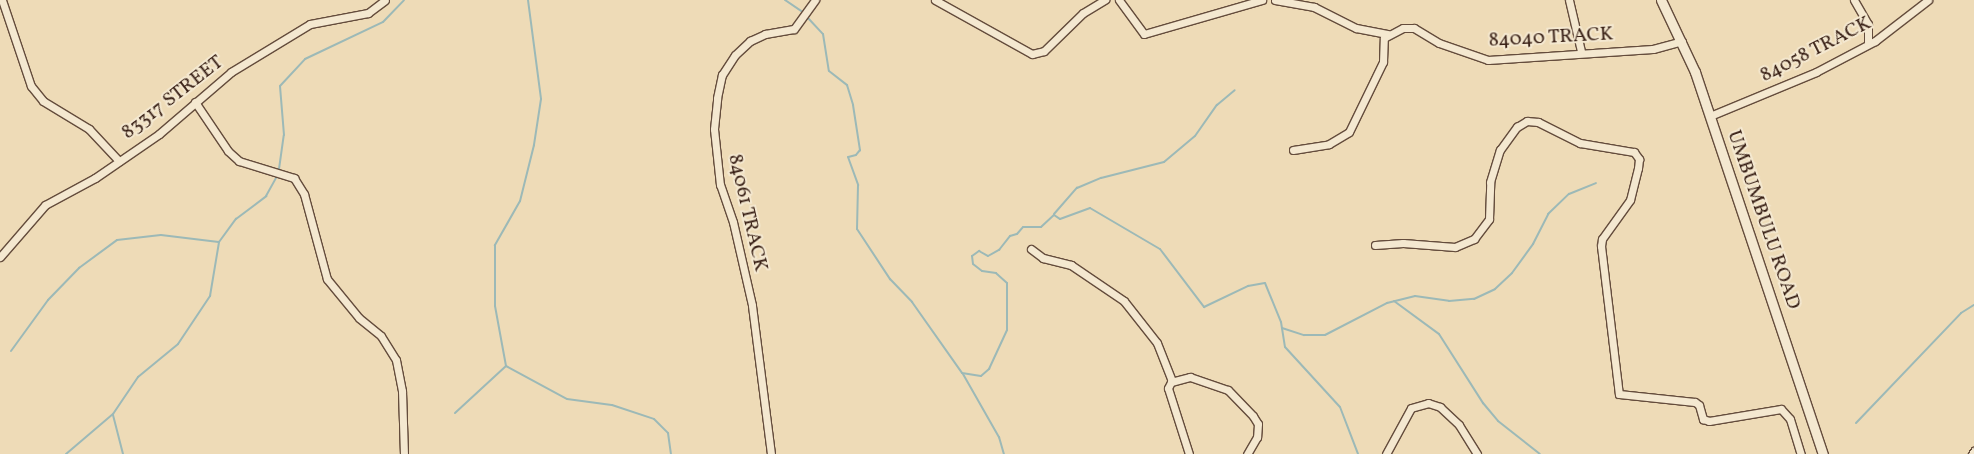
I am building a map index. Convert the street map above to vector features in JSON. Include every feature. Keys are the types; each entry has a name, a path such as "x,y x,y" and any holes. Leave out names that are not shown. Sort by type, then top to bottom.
{"main road":[{"name":"UMBUMBULU ROAD","path":"1661,0 1682,41 1710,116 1823,454"}],"street":[{"path":"2,0 32,86 43,101 89,129 120,161"},
{"name":"83317 STREET","path":"0,256 45,205 120,161 175,122 195,102 232,72 310,24 368,13 385,0"},
{"name":"84061 TRACK","path":"771,454 752,305 733,222 720,185 714,129 717,98 722,75 735,55 750,41 765,34 794,29 815,0"},
{"path":"935,0 1032,54 1044,51 1083,12 1105,0"},
{"path":"1119,0 1144,34 1262,0"},
{"path":"1275,0 1314,7 1356,28 1388,34"},
{"path":"1569,0 1581,52"},
{"path":"1854,0 1868,24 1868,43"},
{"name":"84058 TRACK","path":"1710,116 1816,72 1868,43 1879,39 1928,0"},
{"name":"84040 TRACK","path":"1388,34 1414,28 1439,43 1488,60 1653,48 1682,41"},
{"path":"1293,150 1329,144 1349,132 1383,62 1384,38 1388,34"},
{"path":"195,102 228,151 239,161 294,178 304,194 327,279 359,318 381,336 396,360 402,391 404,454"},
{"path":"1375,245 1408,243 1455,247 1474,239 1489,219 1490,182 1500,150 1517,127 1527,122 1538,122 1580,143 1630,151 1639,159 1635,187 1630,200 1602,239 1601,246 1612,323 1619,394 1694,402 1699,405 1703,419 1709,421 1781,409 1790,419 1802,454"},
{"path":"1031,249 1043,258 1070,265 1124,301 1157,344 1172,381 1169,396 1182,426 1189,454"},
{"path":"1172,381 1190,377 1228,390 1258,424 1257,437 1247,454"},
{"path":"1386,454 1411,408 1428,403 1440,407 1459,425 1477,454"}],"waterway":[{"path":"279,169 284,135 280,86 305,59 383,22 404,0"},
{"path":"528,0 541,99 534,145 520,201 495,245 495,306 506,366 567,399 612,405 654,419 668,433 671,454"},
{"path":"785,0 803,12"},
{"path":"808,18 823,34 829,71 847,85 853,105 860,150 856,155 848,157 858,185 857,229 890,279 912,302 962,373 981,376 989,369 1007,330 1007,283 996,273 982,271 973,264 972,256 979,251 988,256 999,250 1010,236 1017,234 1023,227 1041,227 1054,215 1060,219 1090,208 1160,249 1204,307 1248,286 1265,283 1281,322 1285,347 1340,407 1358,454"},
{"path":"1054,214 1077,188 1101,178 1164,162 1195,136 1217,105 1235,90"},
{"path":"66,454 113,414 138,377 178,344 210,296 219,242 236,219 266,196 277,176"},
{"path":"1282,328 1304,335 1325,335 1387,303 1415,296 1449,301 1474,299 1495,289 1512,273 1533,244 1548,214 1569,194 1596,183"},
{"path":"11,351 48,300 79,268 117,240 161,235 219,242"},
{"path":"1394,301 1439,334 1483,403 1498,421 1540,454"},
{"path":"1856,423 1961,313 1974,305"},
{"path":"455,413 506,366"},
{"path":"963,374 999,437 1004,454"},
{"path":"113,415 123,454"}]}
